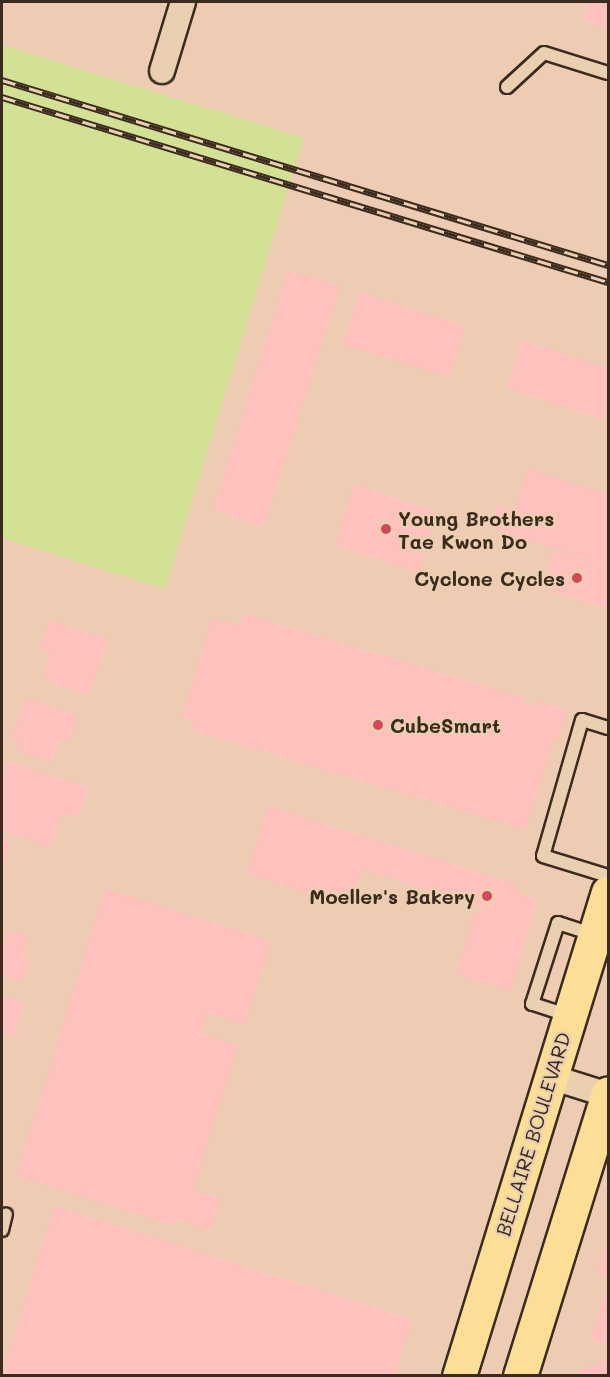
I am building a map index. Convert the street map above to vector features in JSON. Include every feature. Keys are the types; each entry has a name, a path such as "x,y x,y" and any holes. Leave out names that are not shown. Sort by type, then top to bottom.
{"main road":[{"name":"BELLAIRE BOULEVARD","path":"459,1376 609,892"},
{"path":"520,1376 608,1094"}],"street":[{"path":"162,71 183,2"},
{"path":"551,1077 608,1094"}],"lane":[{"path":"507,87 544,53 609,73"},
{"path":"609,728 582,720 543,856 609,876"},
{"path":"2,1230 6,1214"}],"green space":[{"path":"2,45 304,138 165,589 2,538"}],"building":[{"path":"589,2 608,2 608,28 583,20"},
{"path":"288,270 340,286 264,527 213,510"},
{"path":"359,292 465,326 449,377 343,344"},
{"path":"523,340 608,368 608,405 604,420 507,388"},
{"path":"528,469 608,494 608,565 491,528 498,505 515,511"},
{"name":"Young Brothers Tae Kwon Do","path":"354,485 437,511 418,572 335,546"},
{"name":"Cyclone Cycles","path":"554,550 608,566 608,609 542,589"},
{"name":"CubeSmart","path":"244,614 525,698 524,703 536,706 538,701 567,710 559,739 554,737 526,830 191,730 194,720 182,717 212,618 240,626"},
{"path":"49,620 108,639 89,695 44,680 49,652 40,649"},
{"path":"25,698 78,715 70,741 60,738 52,762 16,751 19,741 12,738"},
{"path":"7,761 89,788 79,818 62,813 51,847 2,831 2,777"},
{"name":"Moeller's Bakery","path":"268,806 516,884 514,892 537,900 511,991 456,974 475,912 480,914 483,907 362,869 350,907 247,874"},
{"path":"2,839 11,842 2,872"},
{"path":"105,889 271,941 245,1024 208,1012 201,1034 238,1046 193,1190 220,1198 211,1230 176,1219 174,1225 16,1176"},
{"path":"8,930 28,936 22,958 30,960 24,981 2,975 2,951"},
{"path":"2,996 25,1003 14,1036 2,1032"},
{"path":"54,1206 412,1319 395,1376 2,1376"},
{"path":"608,1240 608,1278 597,1274"},
{"path":"608,1288 608,1345 590,1340"},
{"path":"608,1358 608,1376 579,1376 582,1367 588,1368"}],"railway":[{"path":"2,80 608,265"},
{"path":"2,97 608,282"}],"place":[{"name":"Young Brothers Tae Kwon Do","path":"386,529"},
{"name":"Cyclone Cycles","path":"577,578"},
{"name":"CubeSmart","path":"378,725"},
{"name":"Moeller's Bakery","path":"487,896"}]}
